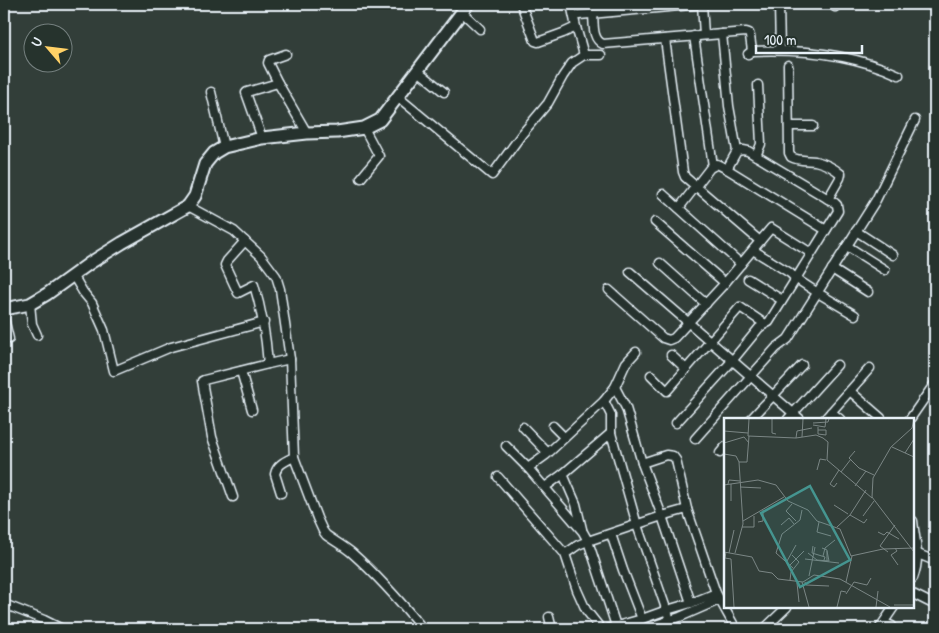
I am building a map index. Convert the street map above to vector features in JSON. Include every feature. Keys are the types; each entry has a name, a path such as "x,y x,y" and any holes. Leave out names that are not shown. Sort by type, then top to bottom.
{"street":[{"path":"520,4 535,41 538,42 576,27"},
{"path":"571,4 584,55"},
{"path":"579,15 702,4 704,35"},
{"path":"779,4 780,50"},
{"path":"4,309 30,304 122,243 188,206 195,196 205,164 214,153 224,147 262,138 364,128 380,120 465,8 480,29"},
{"path":"593,14 595,35 599,42 603,44 749,33 750,53 780,50 831,54 881,67 899,75"},
{"path":"722,34 729,106 737,151 727,169"},
{"path":"694,36 713,166"},
{"path":"665,39 685,177 760,241"},
{"path":"286,54 268,61 278,83 307,133"},
{"path":"398,97 492,175 517,139 548,103 568,69 578,58 584,55 601,55"},
{"path":"788,65 790,154 794,159 817,161 840,174 840,178 828,199"},
{"path":"418,70 444,92"},
{"path":"262,138 246,93 278,83"},
{"path":"756,156 761,144 758,85"},
{"path":"210,92 224,147"},
{"path":"695,440 750,376 776,348 788,339 876,200 914,120"},
{"path":"789,126 813,126"},
{"path":"360,178 379,156 364,128"},
{"path":"676,423 759,328 769,322 838,210 837,205 828,199 756,156 743,150 737,151"},
{"path":"679,208 710,168 716,164 826,230"},
{"path":"663,194 742,264"},
{"path":"188,206 234,232 269,264 276,276 280,289 290,360 294,457 323,531 350,551 393,592 424,629"},
{"path":"655,222 725,283"},
{"path":"610,290 663,338 669,340 674,338 689,323 742,264 771,228 811,253"},
{"path":"856,232 893,255"},
{"path":"246,242 225,265 238,293 254,285 264,322 268,364"},
{"path":"847,246 885,270"},
{"path":"753,250 855,315"},
{"path":"660,263 706,304"},
{"path":"832,269 868,292"},
{"path":"630,272 750,376 790,416 837,365"},
{"path":"73,275 92,303 104,330 114,371 171,347 264,322"},
{"path":"748,279 782,300"},
{"path":"733,302 765,324"},
{"path":"30,304 32,324 37,335"},
{"path":"661,397 740,307"},
{"path":"4,318 10,339"},
{"path":"528,468 548,453 604,400 615,387 626,363 636,352"},
{"path":"671,355 686,369"},
{"path":"233,497 212,437 202,381 290,360"},
{"path":"752,418 802,365"},
{"path":"825,418 870,368"},
{"path":"241,371 252,410"},
{"path":"650,375 667,390"},
{"path":"911,418 935,384"},
{"path":"615,387 626,408 642,463 691,603"},
{"path":"850,391 881,418"},
{"path":"604,400 611,414 611,433 637,525 670,620"},
{"path":"831,412 839,418"},
{"path":"553,426 564,437"},
{"path":"523,428 548,453"},
{"path":"545,487 611,433"},
{"path":"506,446 528,468 583,532 588,541 616,626"},
{"path":"642,463 666,455 673,456 676,460 686,509 717,596 736,629"},
{"path":"280,493 274,474 275,471 277,467 294,457"},
{"path":"563,474 576,504 583,532"},
{"path":"498,477 565,554 586,610 602,629"},
{"path":"565,554 588,541 686,509"},
{"path":"914,528 918,554 914,575"},
{"path":"611,534 642,619"},
{"path":"918,554 935,561"},
{"path":"914,594 935,605"},
{"path":"606,629 717,596"},
{"path":"643,629 670,620 717,596"},
{"path":"4,604 62,629"},
{"path":"764,629 786,608"},
{"path":"881,626 893,608"},
{"path":"549,617 552,629"},
{"path":"881,626 892,626 893,629"}]}
